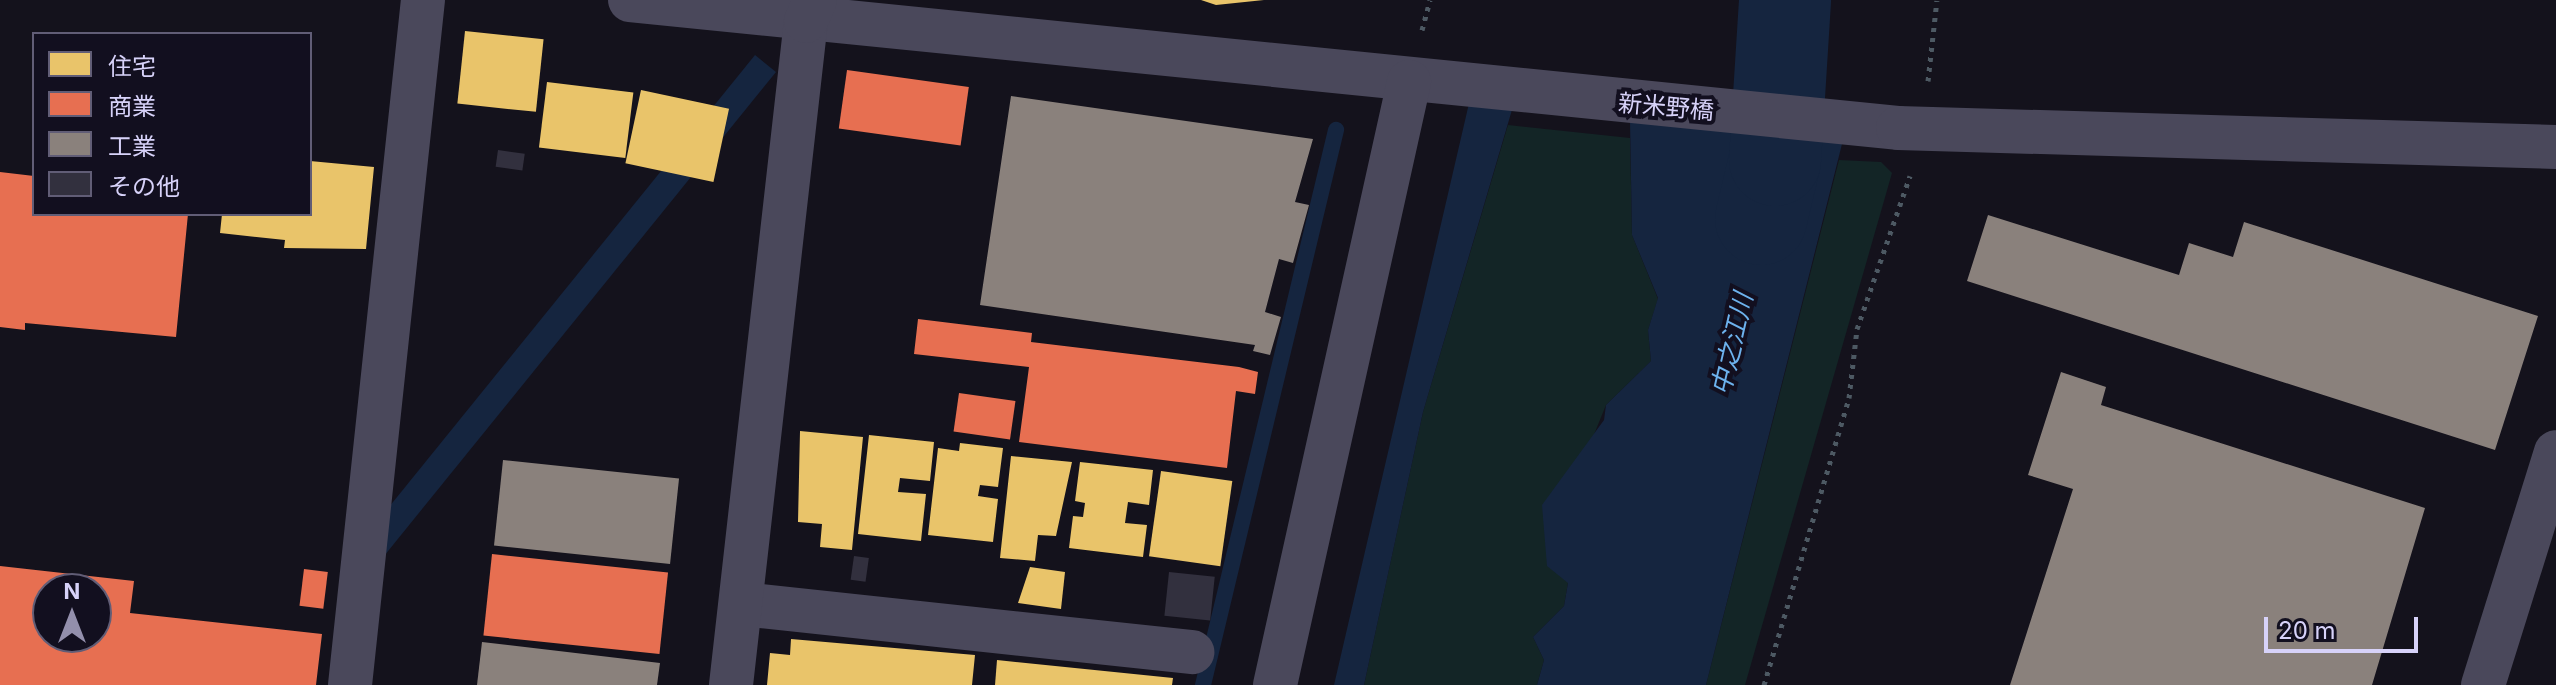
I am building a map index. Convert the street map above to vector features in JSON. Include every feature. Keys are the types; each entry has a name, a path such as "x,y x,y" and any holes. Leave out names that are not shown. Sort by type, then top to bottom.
{"street":[{"path":"350,685 423,0"},
{"name":"新米野橋","path":"630,0 811,11 1421,84 1912,128 2556,147"},
{"path":"731,685 811,11"},
{"path":"1275,685 1421,84"},
{"path":"2483,685 2556,452"},
{"path":"741,604 1192,652"}],"path":[{"path":"1764,685 1849,398 1857,329 1912,128 1937,0"}],"shaded area":[{"path":"1508,125 1630,138 1632,235 1658,299 1648,330 1651,361 1606,405 1593,437 1564,606 1533,637 1544,660 1537,685 1364,685 1423,412"},
{"path":"1839,160 1881,162 1892,173 1745,685 1706,685"}],"water":[{"path":"755,55 776,72 377,565 356,548"},
{"path":"1470,99 1514,103 1423,412 1364,685 1334,685"},
{"path":"1630,121 1843,140 1706,685 1537,685 1544,660 1533,637 1564,606 1568,583 1547,566 1542,505 1604,420 1606,405 1651,361 1648,330 1658,298 1632,235"}],"building: 住宅":[{"path":"1201,0 1264,0 1216,5"},
{"path":"465,31 544,39 536,112 457,104"},
{"path":"547,82 633,93 625,158 539,148"},
{"path":"641,90 729,109 713,182 625,163"},
{"path":"312,161 374,167 366,249 284,248 285,240 220,233 222,216 312,216"},
{"path":"800,431 863,437 852,550 820,547 822,524 798,522"},
{"path":"869,435 934,442 930,481 900,478 898,492 926,494 921,541 858,534"},
{"path":"960,443 1003,448 998,487 980,485 978,496 998,499 993,542 928,535 938,448 959,451"},
{"path":"1011,456 1072,462 1056,536 1038,535 1035,561 1000,558"},
{"path":"1080,462 1153,470 1149,505 1128,502 1125,523 1147,525 1143,557 1069,548 1073,516 1083,517 1085,503 1075,501"},
{"path":"1161,471 1232,481 1220,566 1149,556"},
{"path":"1030,567 1065,572 1061,609 1018,603"},
{"path":"791,639 975,655 972,685 767,685 770,653 790,655"},
{"path":"997,660 1173,678 1172,685 995,685"}],"building: 商業":[{"path":"847,70 969,87 961,146 839,128"},
{"path":"0,172 32,176 32,216 188,216 176,337 25,323 25,330 0,327"},
{"path":"918,319 1032,333 1031,342 1239,367 1258,372 1255,394 1236,391 1227,468 1019,442 1029,367 914,354"},
{"path":"959,393 1015,401 1010,440 954,432"},
{"path":"492,554 668,573 659,654 483,636"},
{"path":"0,566 63,573 32,573 32,653 112,653 112,579 134,581 130,613 322,634 316,685 0,685"},
{"path":"304,569 328,572 323,609 299,606"}],"building: 工業":[{"path":"1011,96 1313,139 1295,202 1309,205 1293,263 1279,259 1265,312 1281,317 1270,355 1253,351 1255,345 980,305"},
{"path":"1988,215 2179,275 2189,243 2233,257 2244,222 2538,316 2495,450 1967,281"},
{"path":"2061,372 2106,387 2101,405 2425,508 2372,685 2010,685 2073,489 2028,475"},
{"path":"503,460 679,479 670,564 494,546"},
{"path":"482,642 660,663 657,685 477,685"}],"building: その他":[{"path":"498,150 525,154 522,171 496,167"},
{"path":"854,556 869,558 866,582 851,580"},
{"path":"1169,572 1215,577 1210,621 1164,616"}],"waterway":[{"name":"中之江川","path":"1761,219 1775,160 1785,0"},
{"path":"1203,685 1336,130"}]}
